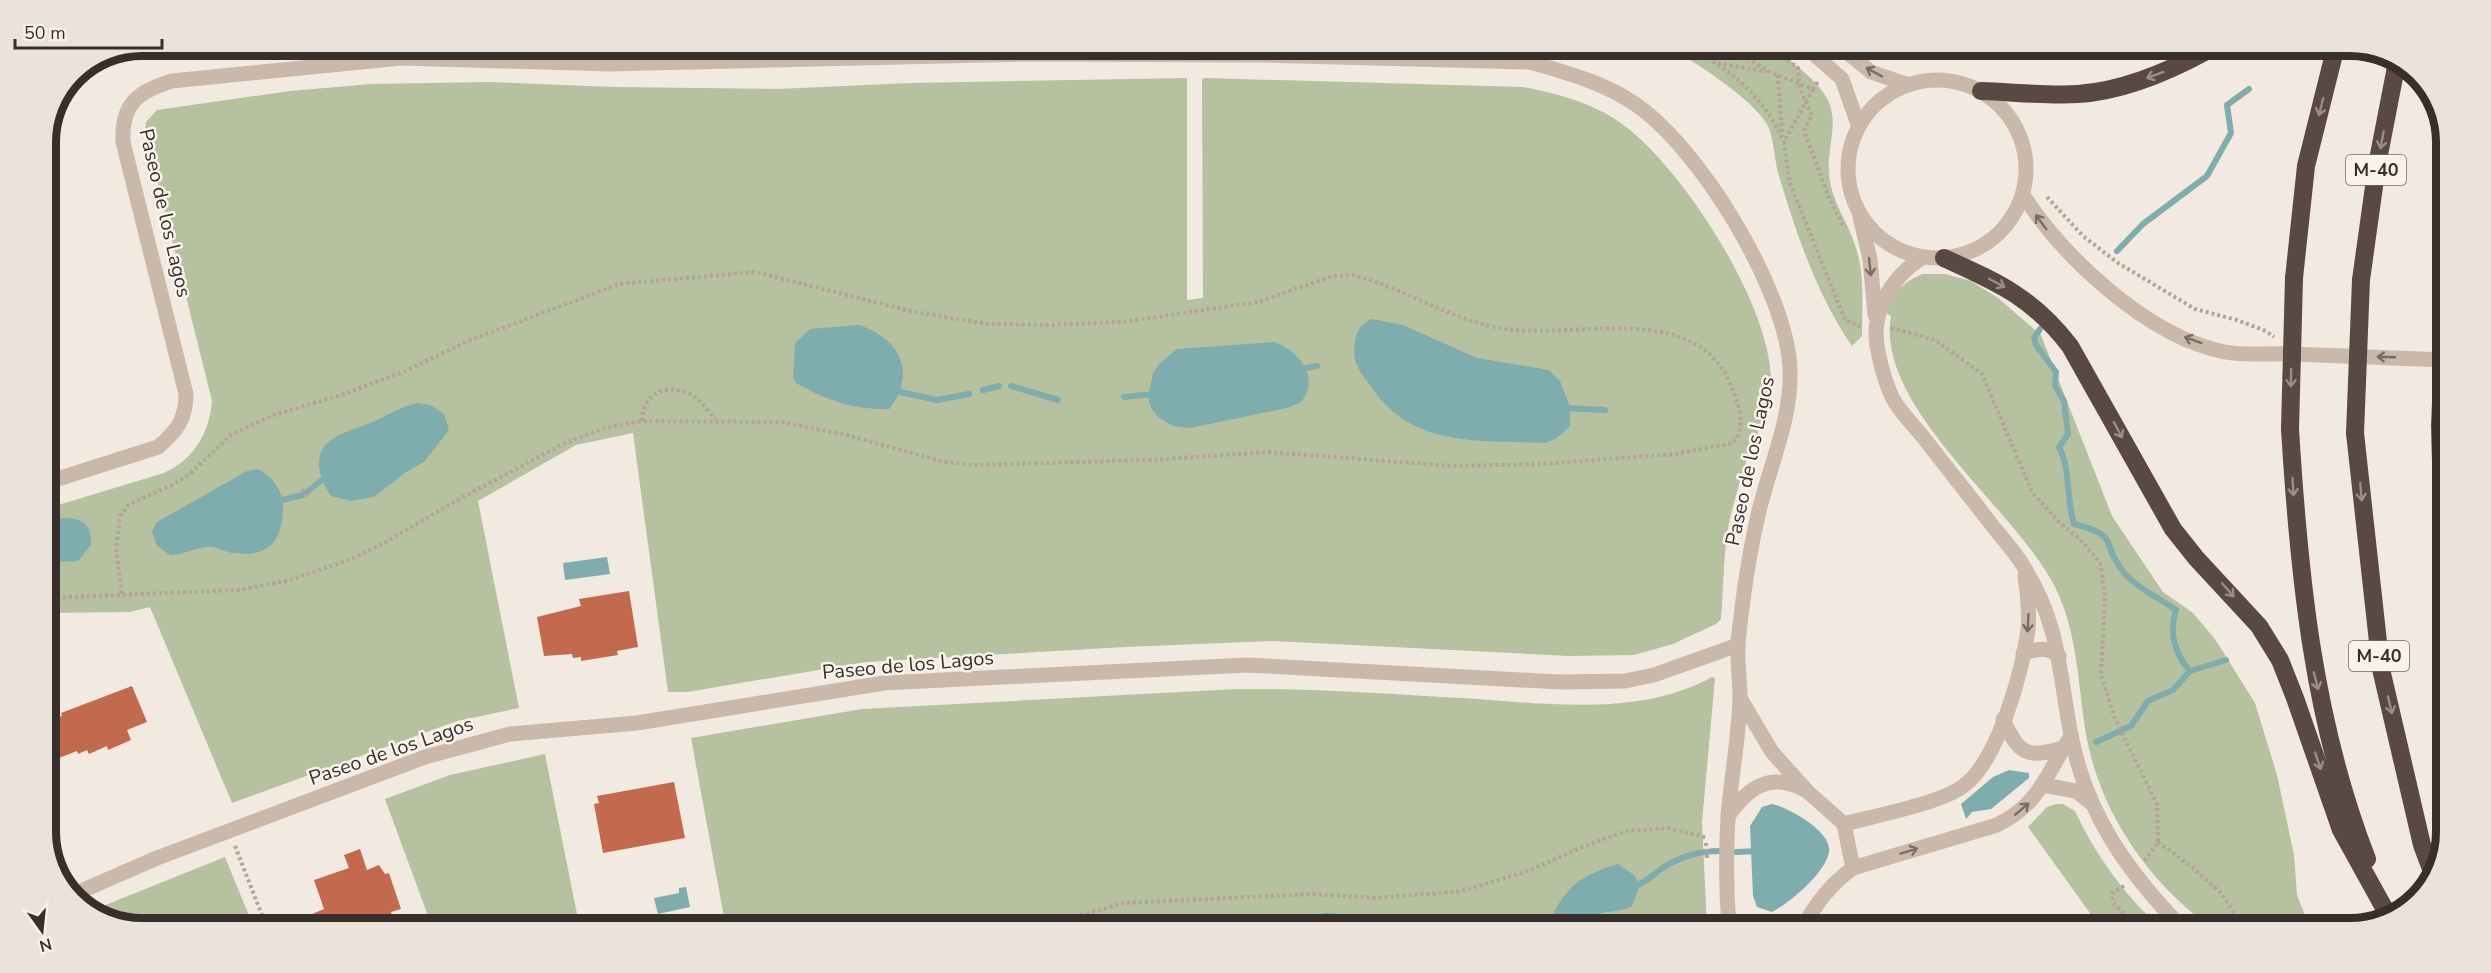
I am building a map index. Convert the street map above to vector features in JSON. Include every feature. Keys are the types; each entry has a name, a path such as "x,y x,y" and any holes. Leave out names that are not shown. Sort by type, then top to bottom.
{"highway":[{"path":"1981,91 2079,94 2131,84 2172,69 2197,56"},
{"path":"2334,56 2306,166 2294,278 2290,429 2296,539 2312,662 2359,839 2386,909"},
{"name":"M-40","path":"2396,69 2377,165 2361,279 2355,433 2381,669 2422,845 2429,864"},
{"path":"1944,258 2026,299 2049,319 2070,346 2173,529 2196,558 2259,626 2280,660 2341,830 2385,909"}],"street":[{"name":"Paseo de los Lagos","path":"56,479 158,447 173,435 186,411 186,394 123,142 126,114 138,95 172,81 401,58 610,64 942,56"},
{"name":"Paseo de los Lagos","path":"1274,56 1530,62 1570,73 1630,100 1660,126 1725,205 1752,252 1775,305 1788,352 1789,389 1786,412 1756,521 1738,645 1740,698 1728,817 1731,918"},
{"path":"1817,56 1842,79 1859,127"},
{"path":"1852,56 1871,72 1909,85"},
{"path":"1859,211 1879,236 1892,246 1923,257 1944,258 1970,252 1993,238 2011,219 2023,195 2026,175 2024,147 2015,124 2000,105 1981,91 1958,82 1933,80 1909,85 1889,94 1872,109 1859,127 1849,160 1849,177 1870,259 1870,326 1893,399 2023,565 2042,598 2055,631 2067,742 2091,803 2118,853 2173,918"},
{"path":"2023,195 2041,222 2069,253 2132,308 2168,332 2224,352 2435,360"},
{"path":"1870,326 1882,300 1894,282 1906,268 1923,257"},
{"path":"1853,868 1844,824 1954,792 1963,787 1989,757 2023,653 2028,628 2028,603 2023,565"},
{"name":"Paseo de los Lagos","path":"80,891 157,858 424,757 510,734 637,723 884,683 1247,665 1560,682 1625,681 1654,675 1738,645"},
{"path":"2023,653 2039,648 2052,650 2059,656"},
{"name":"Paseo de los Lagos","path":"1740,698 1772,752 1808,792 1844,824"},
{"path":"2003,719 2018,747 2028,753 2038,756 2067,742"},
{"path":"1808,918 1819,899 1835,881 1853,868 1997,825 2029,805 2067,742"},
{"name":"Paseo de los Lagos","path":"1728,817 1739,800 1767,783 1777,781 1792,784 1808,792"},
{"path":"2043,785 2076,791 2091,803"}],"path":[{"path":"1703,56 1743,81 1775,121 1784,142"},
{"path":"1744,56 1770,72 1813,89"},
{"path":"1782,56 1798,68 1799,84 1812,115 1804,130 1827,194 1845,230"},
{"path":"1712,62 1770,72"},
{"path":"1784,142 1813,89 1829,66"},
{"path":"1778,75 1780,122 1789,180 1845,320 1870,326 1896,328 1935,340 1982,374 2032,492 2059,522 2080,539 2100,563 2106,596 2100,675 2115,719 2157,804 2158,842 2136,875 2112,892 2113,903 2129,918"},
{"path":"2026,175 2083,236 2118,263 2195,309 2237,320 2266,331 2272,336 2282,338"},
{"path":"56,597 122,594 173,595 239,590 290,580 351,559 384,543 454,502 565,443 605,428 642,421 781,422 846,435 945,462 976,465 1151,460 1268,452 1453,466 1540,464 1675,454 1733,443 1738,436 1742,422 1729,380 1715,359 1696,344 1671,333 1644,329 1502,328 1476,323 1371,280 1353,275 1334,276 1258,302 1122,322 1047,325 988,324 914,312 755,273 619,284 468,341 403,372 344,394 274,415 232,434 190,474 128,505 120,516 116,549 122,594"},
{"path":"1860,317 1870,326"},
{"path":"642,421 642,409 646,399 655,393 669,389 689,393 716,420"},
{"path":"302,489 308,499"},
{"path":"1071,918 1124,903 1312,894 1376,898 1462,891 1528,871 1587,844 1627,831 1667,828 1708,838"},
{"path":"2158,842 2222,893 2238,918"},
{"path":"1706,843 1707,860"},
{"path":"235,845 263,918"}],"green space":[{"path":"1683,56 1784,56 1811,79 1828,100 1833,118 1829,163 1830,182 1832,192 1855,245 1862,278 1862,336 1852,346 1819,287 1801,244 1778,173 1768,126 1751,105 1710,73"},
{"path":"1187,78 1187,300 1203,298 1202,79 1523,87 1566,97 1607,114 1631,131 1653,152 1677,179 1700,211 1741,281 1757,316 1767,350 1771,391 1762,422 1746,462 1728,527 1721,619 1716,624 1673,644 1634,655 1570,656 1274,641 866,662 687,692 668,692 633,433 576,445 478,501 519,708 457,721 232,803 150,607 130,612 56,613 56,506 164,473 175,467 192,453 198,444 210,413 212,401 145,131 146,122 157,110 290,91 371,84 491,82 614,87 777,89 911,83"},
{"path":"1922,274 1945,274 1971,281 1998,298 2041,335 2112,516 2163,592 2193,613 2215,639 2255,703 2277,775 2294,855 2297,895 2306,918 2199,918 2167,889 2130,843 2115,818 2093,763 2086,734 2073,642 2056,589 2037,558 1926,422 1905,386 1892,351 1891,316 1886,313 1895,294 1909,281"},
{"path":"1712,677 1715,678 1702,822 1707,918 713,918 724,917 691,738 862,709 1236,689 1292,689 1589,705 1653,698 1683,690"},
{"path":"545,754 578,918 429,918 385,799 450,775"},
{"path":"2063,804 2075,811 2091,842 2112,874 2150,918 2094,918 2028,827 2047,807"},
{"path":"225,857 250,918 142,918 125,916 101,907"}],"water":[{"path":"1372,319 1403,325 1477,358 1549,370 1560,381 1570,407 1570,426 1557,438 1545,443 1495,442 1447,436 1425,430 1405,420 1386,405 1357,366 1354,352 1355,341 1363,325"},
{"path":"859,325 885,339 900,358 903,370 902,383 898,396 889,409 864,408 840,403 807,389 796,383 793,378 795,343 810,329"},
{"path":"1274,342 1291,351 1308,374 1307,393 1301,402 1287,408 1190,428 1173,426 1158,417 1151,408 1148,397 1153,373 1160,363 1177,349"},
{"path":"417,403 430,405 444,414 449,430 424,462 406,472 374,497 351,501 331,496 323,482 319,466 320,455 324,447 338,436"},
{"path":"258,469 276,484 281,494 282,518 277,537 272,544 256,553 246,554 209,547 170,555 157,546 152,531 157,522 247,471"},
{"path":"56,519 80,520 90,531 91,545 78,561 56,562"},
{"path":"607,557 610,574 565,580 563,563"},
{"path":"2009,770 2029,773 2029,778 1991,809 1972,812 1966,819 1961,804 1993,777"},
{"path":"1772,804 1798,815 1817,829 1824,836 1829,852 1821,869 1806,886 1772,912 1757,907 1753,896 1750,826 1762,807"},
{"path":"1618,864 1634,875 1640,885 1632,906 1591,918 1552,918 1566,893 1574,885 1604,868"},
{"path":"686,887 690,907 658,914 654,898 679,893 679,888"},
{"path":"1325,913 1370,918 1304,918"}],"building":[{"path":"629,591 638,647 617,651 618,655 581,661 581,657 573,658 572,654 544,656 537,617 581,606 579,599"},
{"path":"132,686 147,722 127,730 131,740 108,750 107,746 89,754 87,750 78,754 77,751 59,758 56,750 56,718 62,716 61,713"},
{"path":"674,782 685,838 603,853 594,804 599,803 597,796"},
{"path":"360,849 367,870 379,865 385,874 389,873 401,909 391,912 393,918 303,918 324,909 314,880 349,868 344,855"}],"waterway":[{"path":"2117,251 2143,224 2207,176 2231,133 2227,105 2249,89"},
{"path":"2040,329 2034,338 2036,345 2056,372 2055,386 2064,401 2068,434 2059,447 2067,475 2074,524 2089,528 2104,536 2127,576 2176,610 2173,626 2174,642 2180,657 2190,671 2173,690 2148,701 2131,726 2096,742"},
{"path":"1297,370 1317,366"},
{"path":"983,390 999,386"},
{"path":"1011,386 1058,400"},
{"path":"900,392 937,400 969,394"},
{"path":"1124,397 1154,394"},
{"path":"1564,408 1605,410"},
{"path":"282,500 303,495 322,480"},
{"path":"2190,671 2226,660"},
{"path":"1632,887 1644,882 1668,864 1697,853 1721,851"},
{"path":"1736,852 1759,851"}]}
